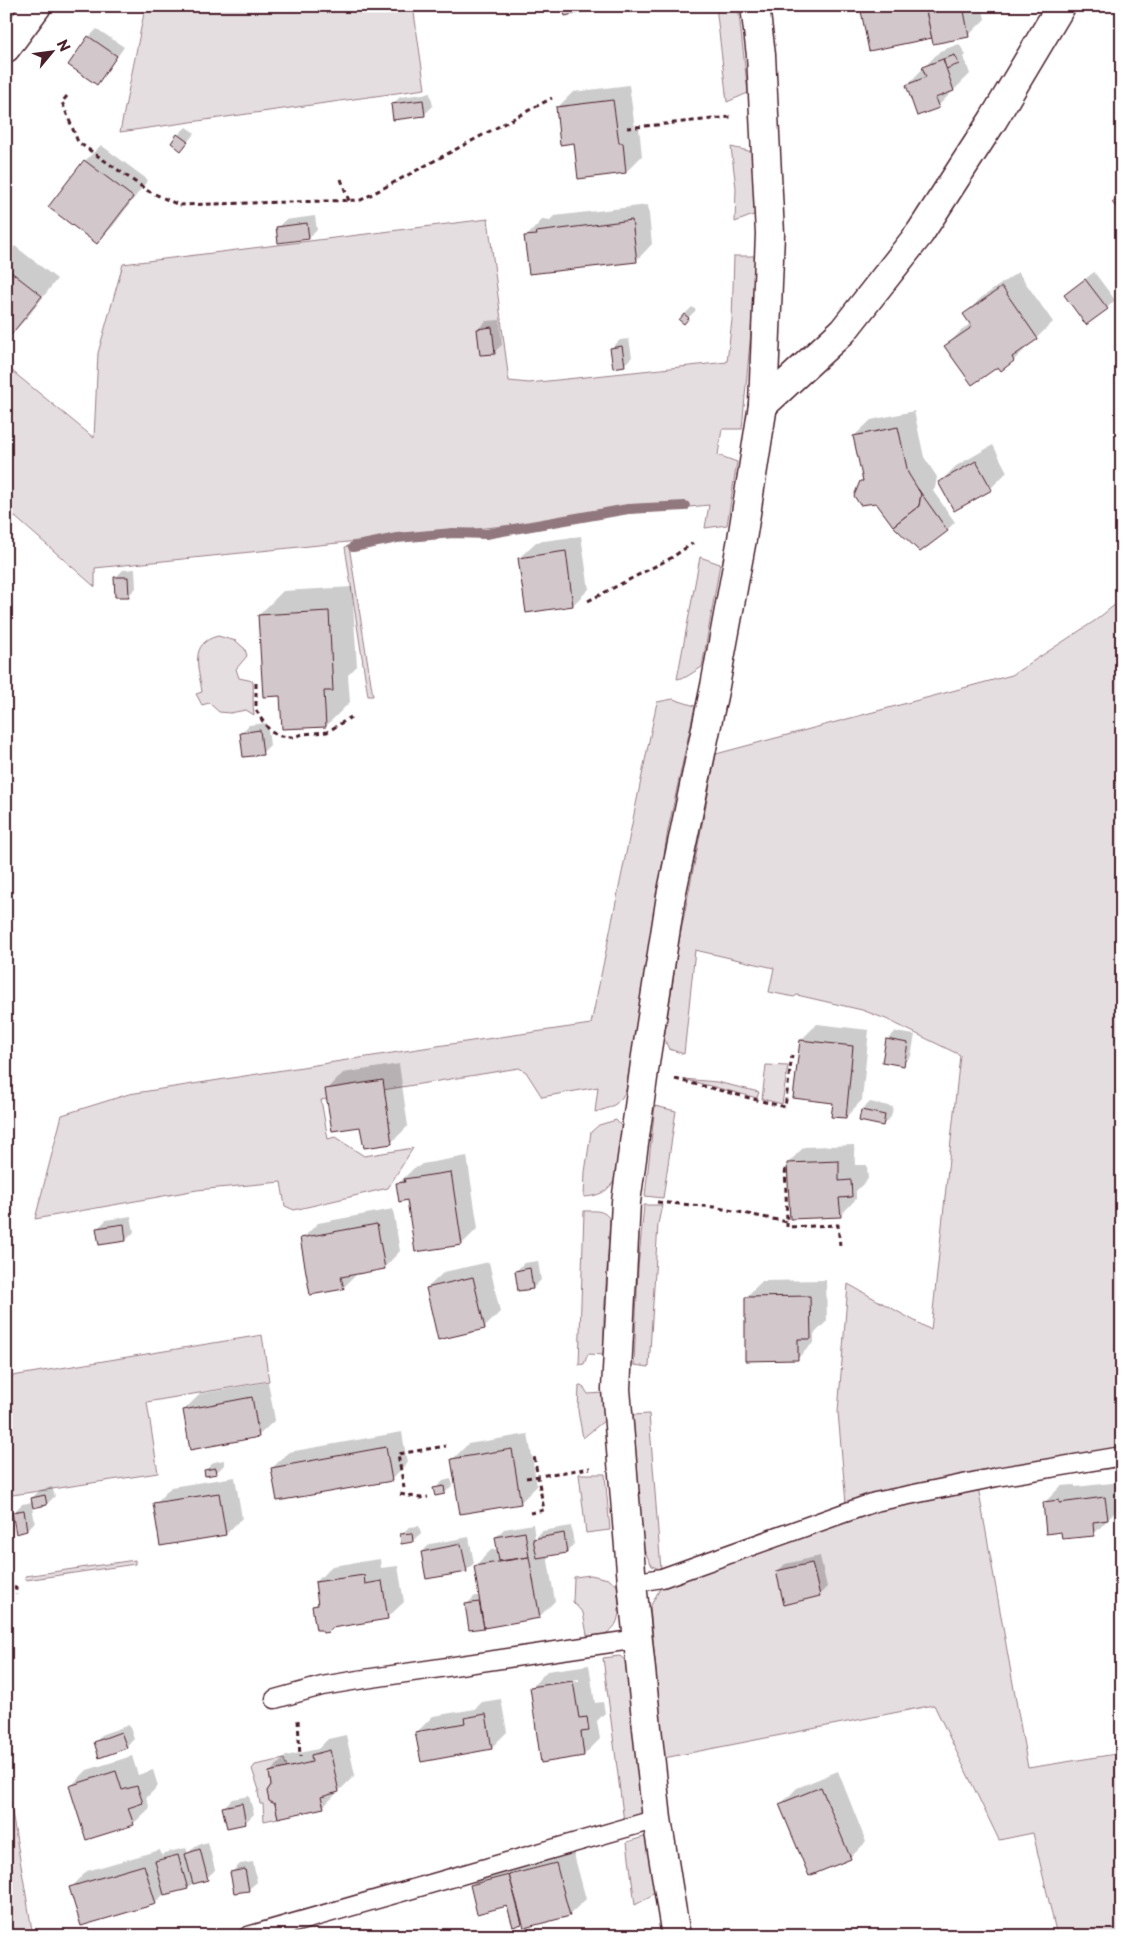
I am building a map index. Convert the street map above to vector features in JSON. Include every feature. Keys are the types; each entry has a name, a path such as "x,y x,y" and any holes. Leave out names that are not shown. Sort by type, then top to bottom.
{"street":[{"path":"6,48 37,6"},
{"path":"676,1936 657,1819 632,1583 616,1389 626,1202 646,1056 671,896 717,676 742,539 763,405 770,234 761,55 754,6"},
{"path":"763,405 843,331 920,233 993,120 1061,6"}],"lane":[{"path":"632,1583 662,1578 875,1502 936,1488 1122,1456"},
{"path":"274,1699 322,1686 358,1680 638,1639"},
{"path":"248,1936 657,1819"}],"path":[{"path":"67,96 62,102 78,142 148,191 179,206 361,200 552,98"},
{"path":"627,128 728,118"},
{"path":"341,179 349,201"},
{"path":"588,601 670,558 693,543"},
{"path":"256,683 256,710 271,732 280,736 293,737 303,734 327,732 351,717"},
{"path":"681,1081 785,1107 792,1055"},
{"path":"785,1165 787,1227 838,1225 840,1246"},
{"path":"662,1202 714,1206 787,1222"},
{"path":"404,1488 398,1454 446,1446"},
{"path":"530,1513 544,1510 534,1456"},
{"path":"526,1478 578,1469"},
{"path":"400,1494 420,1498 428,1497"},
{"path":"6,1583 16,1588 16,1595"},
{"path":"298,1718 300,1757"}],"shaded area":[{"path":"135,6 413,6 425,89 120,132 144,13"},
{"path":"716,6 738,6 748,93 727,102"},
{"path":"731,147 753,152 756,214 735,222 736,188"},
{"path":"488,219 509,381 529,383 727,362 732,320 734,256 756,256 742,429 722,429 718,455 737,462 727,525 705,528 709,505 95,568 95,587 6,509 6,366 94,438 98,353 123,264"},
{"path":"349,546 373,696 368,696 345,547"},
{"path":"700,557 720,564 702,667 686,677 677,679"},
{"path":"1122,599 1122,1467 978,1487 1028,1768 1122,1753 1122,1936 1057,1936 1033,1833 999,1840 934,1705 664,1758 650,1607 662,1585 661,1570 846,1504 838,1412 848,1284 931,1330 960,1055 886,1019 862,1010 797,995 794,997 769,992 774,968 695,950 684,1054 669,1049 664,1039 679,941 716,754 1012,675 1096,620"},
{"path":"218,636 236,641 245,649 247,656 236,669 239,678 253,681 254,715 246,710 230,713 219,712 209,703 202,705 196,694 202,692 198,666 199,651 202,644"},
{"path":"673,699 695,706 668,830 626,1090 618,1102 595,1112 598,1087 542,1097 526,1072 519,1068 321,1100 328,1139 335,1137 364,1156 413,1148 388,1188 294,1210 285,1206 281,1182 197,1190 35,1219 62,1115 129,1094 591,1024 657,702"},
{"path":"766,1065 788,1066 782,1104 762,1099"},
{"path":"683,1079 717,1082 759,1092 757,1098"},
{"path":"655,1106 676,1111 663,1198 645,1196"},
{"path":"616,1120 622,1127 615,1179 602,1192 594,1196 584,1197 585,1172 591,1132 599,1125"},
{"path":"644,1205 662,1205 658,1224 649,1367 634,1365 638,1268"},
{"path":"584,1211 602,1212 610,1220 604,1319 604,1355 588,1354 584,1364 579,1365"},
{"path":"262,1335 269,1381 147,1402 158,1473 6,1496 6,1377"},
{"path":"579,1385 588,1394 604,1393 605,1420 583,1438 578,1411"},
{"path":"649,1414 661,1570 652,1566 643,1548 633,1415"},
{"path":"579,1474 605,1474 610,1530 586,1533"},
{"path":"135,1560 135,1564 26,1580 25,1576"},
{"path":"591,1575 608,1579 617,1585 619,1614 614,1627 600,1636 588,1640 583,1613 573,1602 574,1577"},
{"path":"620,1656 625,1660 644,1815 624,1822 603,1658"},
{"path":"284,1759 287,1768 269,1772 271,1785 267,1791 275,1804 278,1818 264,1821 263,1804 260,1804 259,1790 252,1769 255,1765"},
{"path":"6,1777 33,1936 6,1936"},
{"path":"647,1836 654,1891 650,1897 635,1905 627,1842"}],"building":[{"path":"562,6 600,6 600,8 565,16"},
{"path":"860,6 911,6 911,9 925,6 932,38 869,51"},
{"path":"925,6 963,6 969,37 933,44"},
{"path":"88,36 117,56 97,85 68,65"},
{"path":"955,55 959,64 946,69 943,59"},
{"path":"943,59 954,91 935,98 939,108 917,116 906,85 926,77 922,67"},
{"path":"423,100 425,116 393,120 391,104"},
{"path":"613,100 619,143 623,143 626,173 578,179 574,143 560,145 556,107"},
{"path":"177,134 188,142 181,151 171,143"},
{"path":"84,160 133,197 97,244 48,207"},
{"path":"1122,195 1122,215 1112,202"},
{"path":"632,220 637,262 529,274 524,236 537,235 536,232"},
{"path":"307,223 309,239 278,243 276,227"},
{"path":"6,268 42,296 11,335 6,332"},
{"path":"1085,279 1108,309 1086,325 1064,295"},
{"path":"1002,287 1038,339 1012,357 1014,361 1001,371 998,367 972,385 944,346 972,327 963,314"},
{"path":"684,314 689,318 684,324 679,320"},
{"path":"492,327 495,354 480,355 477,329"},
{"path":"622,346 625,366 613,368 610,348"},
{"path":"898,427 908,473 921,494 919,506 893,526 876,503 860,505 854,496 860,481 863,481 853,436"},
{"path":"976,461 992,490 954,511 938,482"},
{"path":"918,489 948,531 920,552 893,526 919,506 921,494"},
{"path":"566,551 573,606 526,613 518,558"},
{"path":"114,577 128,577 129,597 115,597"},
{"path":"329,611 333,691 324,691 326,727 282,729 280,696 263,697 258,615"},
{"path":"260,730 263,755 243,757 240,733"},
{"path":"886,1039 908,1043 904,1066 882,1062"},
{"path":"800,1040 853,1046 846,1118 831,1117 833,1103 793,1098"},
{"path":"383,1080 392,1144 364,1148 360,1127 332,1131 325,1089"},
{"path":"861,1110 885,1115 883,1126 859,1121"},
{"path":"839,1161 839,1181 851,1180 852,1197 839,1198 841,1217 790,1219 787,1163"},
{"path":"451,1172 462,1245 415,1252 407,1200 399,1202 396,1183 405,1182 404,1179"},
{"path":"124,1224 126,1241 99,1245 96,1228"},
{"path":"377,1224 385,1269 341,1277 344,1289 310,1295 300,1238"},
{"path":"530,1268 533,1289 518,1291 515,1271"},
{"path":"473,1277 485,1329 438,1340 426,1288"},
{"path":"810,1296 811,1339 798,1339 798,1360 745,1361 745,1297"},
{"path":"252,1397 259,1437 190,1450 183,1410"},
{"path":"386,1447 392,1481 277,1501 271,1468"},
{"path":"512,1449 521,1504 460,1514 451,1459"},
{"path":"216,1468 217,1474 205,1476 204,1470"},
{"path":"444,1486 445,1494 435,1496 433,1488"},
{"path":"219,1493 226,1535 160,1546 153,1503"},
{"path":"45,1495 47,1505 33,1508 31,1498"},
{"path":"1105,1497 1108,1520 1093,1522 1094,1536 1062,1539 1061,1532 1046,1534 1043,1502 1059,1500 1059,1503"},
{"path":"24,1510 27,1531 16,1534 12,1512"},
{"path":"525,1532 529,1557 499,1561 495,1537"},
{"path":"412,1533 413,1542 401,1544 400,1534"},
{"path":"564,1533 567,1553 537,1558 533,1539"},
{"path":"461,1544 467,1572 426,1579 421,1552"},
{"path":"529,1557 540,1618 484,1628 474,1566"},
{"path":"812,1563 820,1596 784,1605 776,1571"},
{"path":"364,1575 365,1584 382,1581 388,1619 332,1628 329,1632 323,1633 321,1630 316,1630 312,1606 318,1605 315,1582"},
{"path":"479,1602 484,1628 469,1630 465,1604"},
{"path":"573,1681 579,1718 587,1717 589,1731 581,1732 584,1756 541,1763 530,1687"},
{"path":"486,1714 492,1749 421,1762 415,1732 465,1723 464,1718"},
{"path":"121,1732 127,1748 99,1758 94,1742"},
{"path":"330,1750 339,1792 321,1797 324,1808 278,1818 275,1804 269,1801 267,1791 271,1785 269,1772 312,1762 311,1755"},
{"path":"116,1771 122,1790 137,1786 143,1803 128,1808 134,1825 86,1840 69,1786"},
{"path":"821,1787 851,1859 809,1876 779,1804"},
{"path":"242,1803 246,1824 227,1828 222,1807"},
{"path":"200,1849 208,1880 193,1884 185,1854"},
{"path":"178,1855 188,1889 164,1895 155,1861"},
{"path":"556,1863 570,1916 524,1928 509,1875"},
{"path":"144,1865 156,1904 81,1926 69,1887"},
{"path":"245,1869 249,1891 234,1893 230,1872"},
{"path":"509,1875 522,1924 513,1927 507,1906 477,1914 470,1885"}],"waterway":[{"path":"353,547 397,538 453,533 486,534 628,509 685,506"}]}
